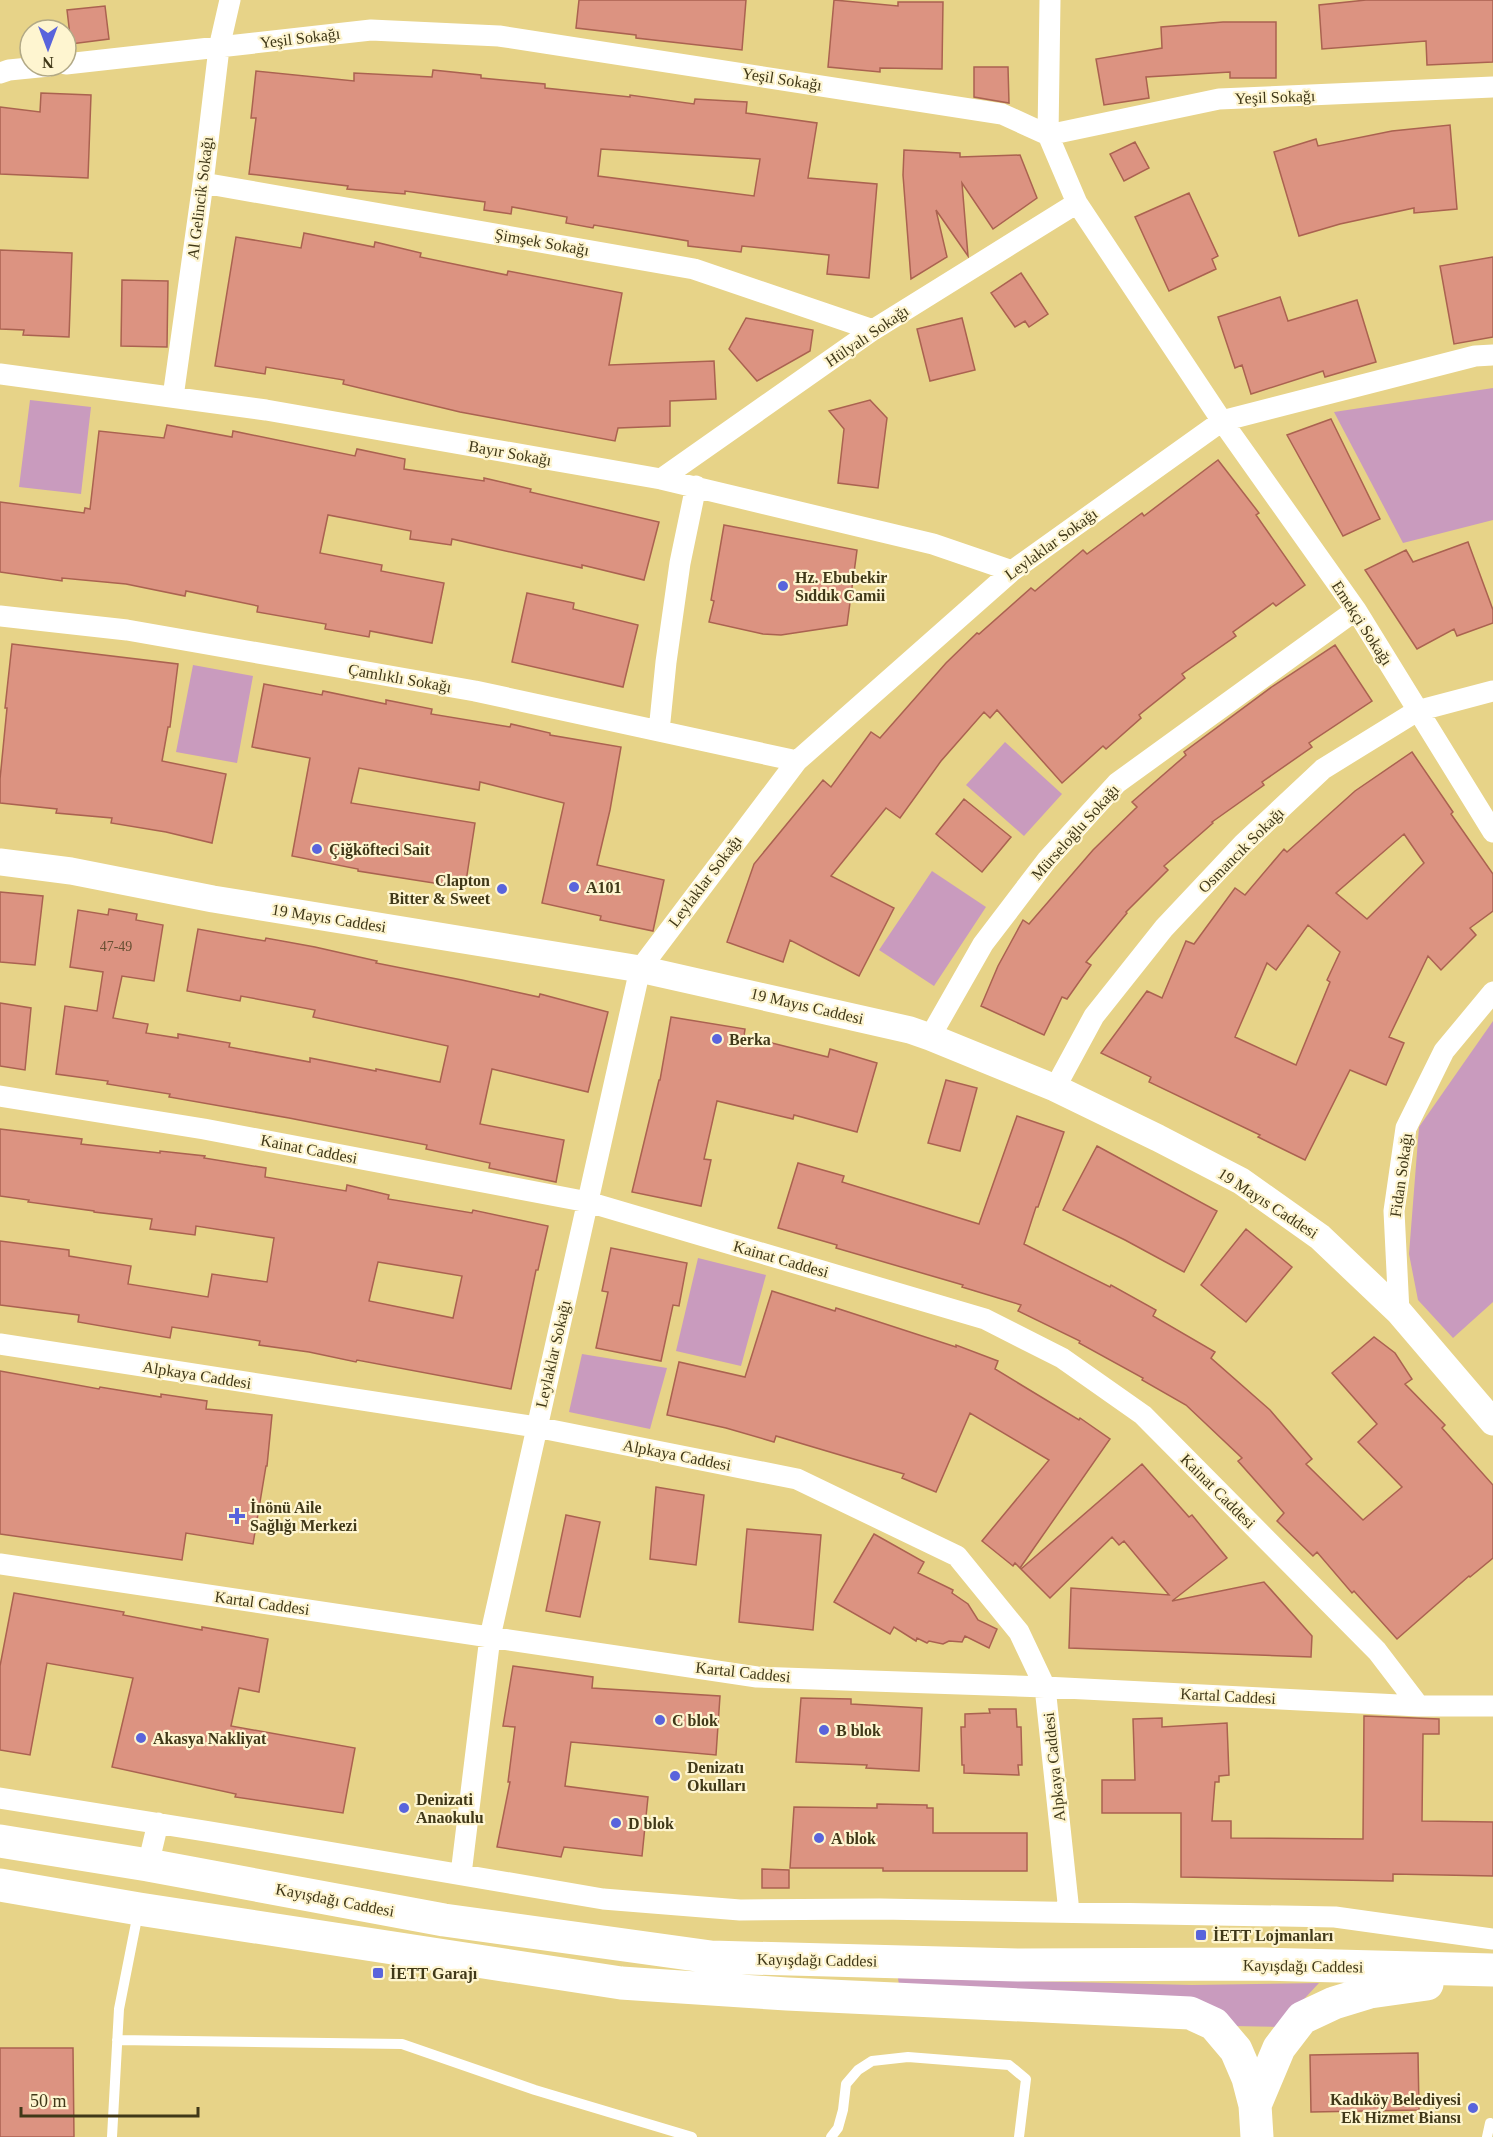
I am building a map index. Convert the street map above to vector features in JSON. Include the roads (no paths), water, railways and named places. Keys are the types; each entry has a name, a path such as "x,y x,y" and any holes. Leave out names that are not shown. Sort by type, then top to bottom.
{"main road":[{"name":"Kayışdağı Caddesi","path":"0,1841 148,1865 444,1920 711,1957 1018,1965 1262,1965 1493,1970"},
{"path":"139,1909 148,1865"},
{"name":"Kayışdağı Caddesi","path":"0,1885 139,1909 621,1983 777,1994 1190,2013 1214,2024 1236,2050 1248,2078 1255,2105 1257,2137"},
{"path":"1255,2105 1280,2048 1302,2018 1334,2003 1370,1992 1493,1975"}],"street":[{"name":"Al Gelincik Sokağı","path":"173,397 219,48 230,0"},
{"path":"1050,0 1048,135 1077,203 1222,421 1475,357 1493,356"},
{"name":"Yeşil Sokağı","path":"78,63 371,30 499,36 1002,114 1048,135 1218,99 1493,87"},
{"path":"0,73 18,70"},
{"name":"Şimşek Sokağı","path":"203,183 694,268 873,330"},
{"name":"Hülyalı Sokağı","path":"662,479 873,330 1077,203"},
{"name":"Bayır Sokağı","path":"0,374 277,412 662,479 933,544 1012,571"},
{"name":"Leylaklar Sokağı","path":"461,1874 490,1637 640,969 796,761 1012,571 1222,421"},
{"name":"Emekçi Sokağı","path":"1222,421 1356,610 1493,832"},
{"path":"659,731 680,563 696,486"},
{"name":"Mürseloğlu Sokağı","path":"930,1037 983,944 1047,860 1117,783 1356,610"},
{"name":"Çamlıklı Sokağı","path":"0,615 127,630 475,691 796,761"},
{"name":"Osmancık Sokağı","path":"1055,1088 1094,1016 1164,928 1243,844 1323,769 1417,711 1493,691"},
{"name":"19 Mayıs Caddesi","path":"0,862 71,872 213,899 640,969 910,1030 930,1037 1055,1088 1241,1181 1320,1237 1399,1311 1493,1422"},
{"name":"Fidan Sokağı","path":"1399,1311 1394,1210 1406,1128 1444,1051 1493,992"},
{"name":"Kainat Caddesi","path":"0,1096 204,1129 588,1202 985,1319 1062,1358 1143,1415 1377,1651 1419,1706"},
{"name":"Alpkaya Caddesi","path":"0,1344 536,1427 797,1479 957,1556 1019,1632 1046,1686 1069,1912"},
{"name":"Kartal Caddesi","path":"0,1564 757,1677 1046,1686 1419,1706 1493,1706"},
{"path":"0,1798 603,1899 740,1910 880,1908 1335,1917 1493,1939"},
{"path":"148,1865 158,1823"}],"lane":[{"path":"112,2137 119,2009 139,1909"},
{"path":"117,2040 402,2044 535,2090 692,2137"},
{"path":"836,2134 843,2110 846,2084 858,2070 872,2061 908,2057 1009,2065 1026,2079 1019,2137"},
{"path":"1487,2137 1490,2123"}],"place":[{"name":"Hz. Ebubekir Sıddık Camii","path":"783,586"},
{"name":"Çiğköfteci Sait","path":"317,849"},
{"name":"A101","path":"574,887"},
{"name":"Clapton Bitter & Sweet","path":"502,889"},
{"name":"Berka","path":"717,1039"},
{"name":"İnönü Aile Sağlığı Merkezi","path":"237,1516"},
{"name":"C blok","path":"660,1720"},
{"name":"B blok","path":"824,1730"},
{"name":"Akasya Nakliyat","path":"141,1738"},
{"name":"Denizatı Okulları","path":"675,1776"},
{"name":"Denizati Anaokulu","path":"404,1808"},
{"name":"D blok","path":"616,1823"},
{"name":"A blok","path":"819,1838"},
{"name":"İETT Lojmanları","path":"1201,1935"},
{"name":"İETT Garajı","path":"378,1973"},
{"name":"Kadıköy Belediyesi Ek Hizmet Biansı","path":"1473,2108"}]}
